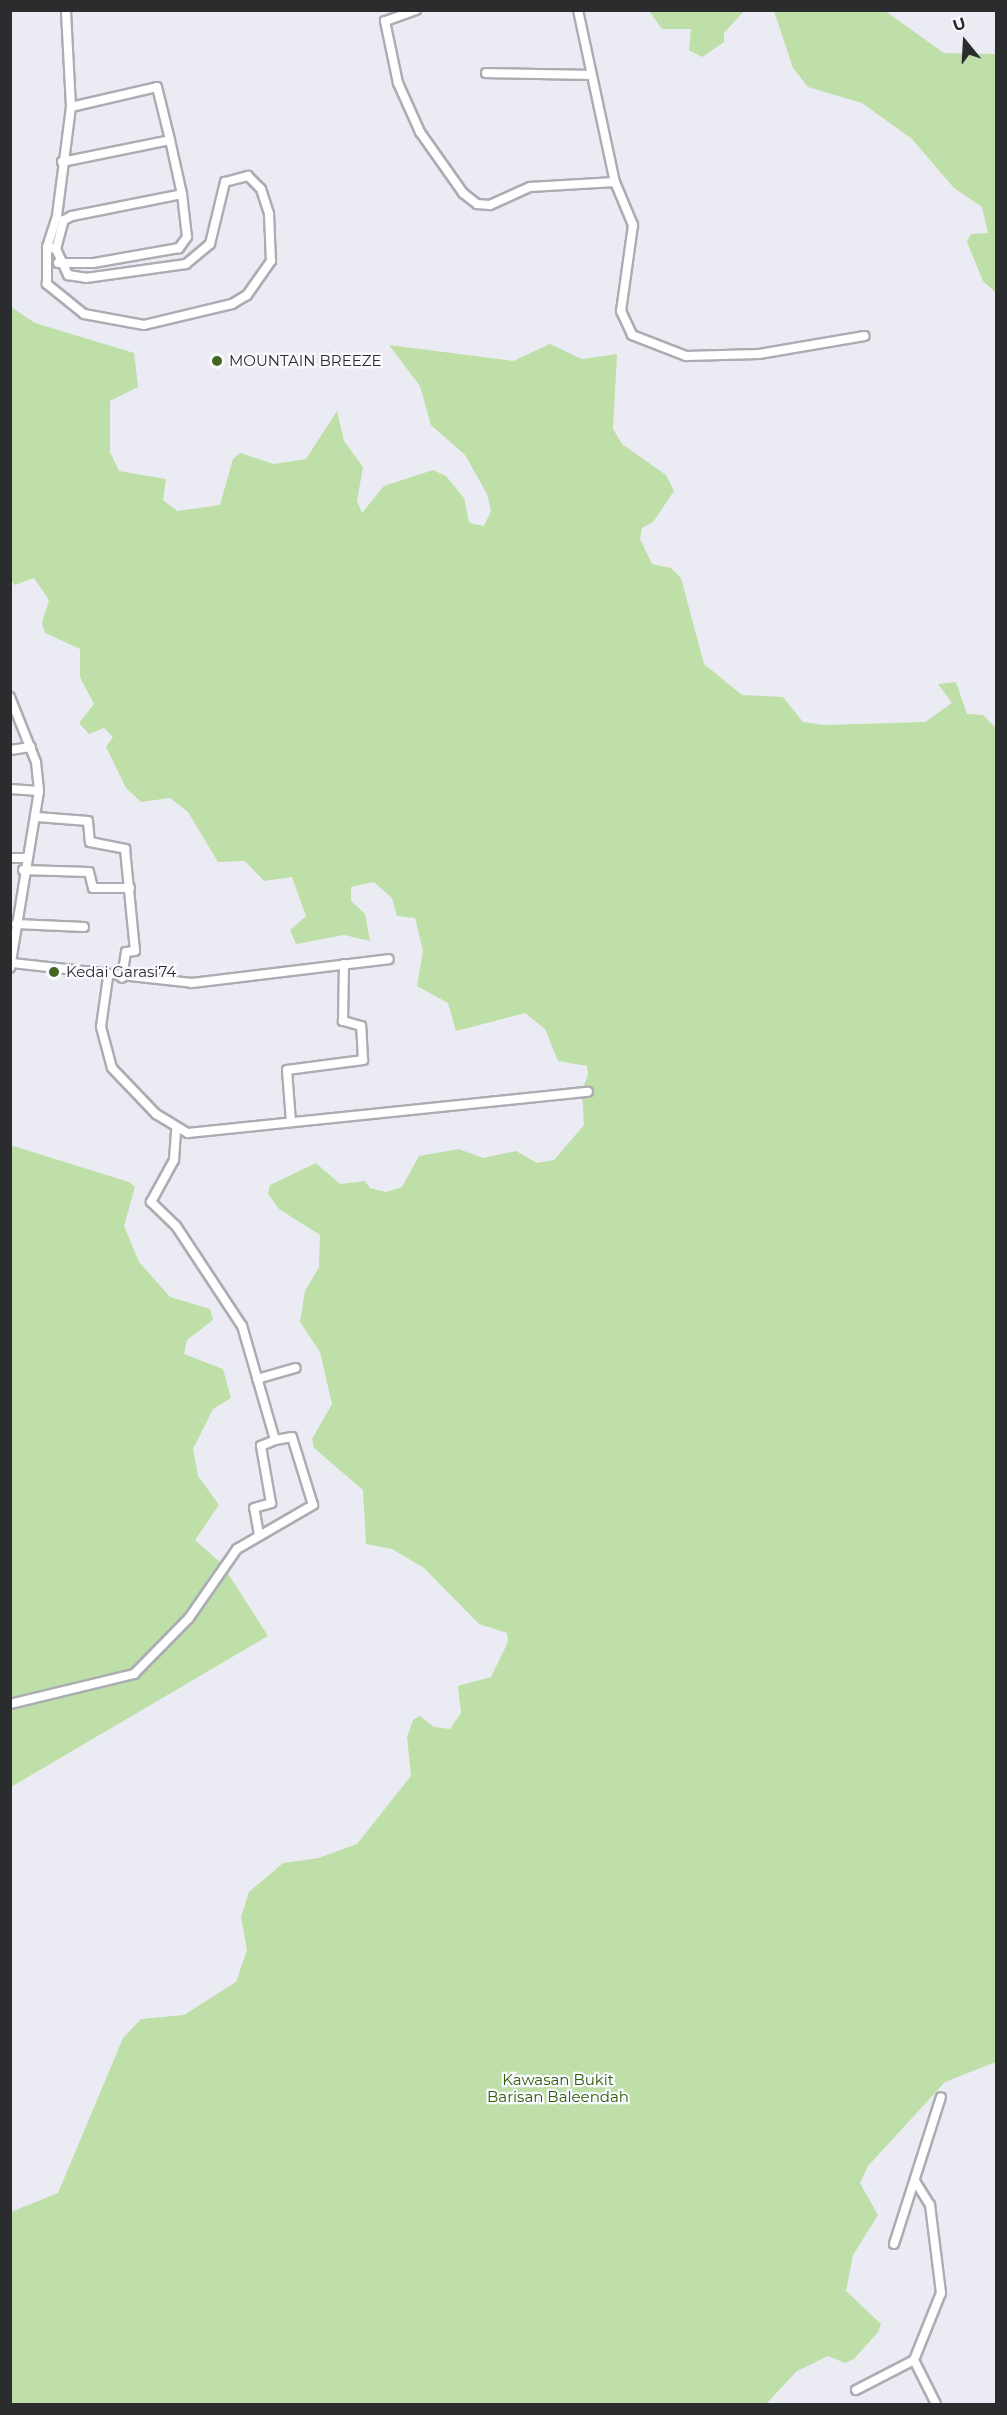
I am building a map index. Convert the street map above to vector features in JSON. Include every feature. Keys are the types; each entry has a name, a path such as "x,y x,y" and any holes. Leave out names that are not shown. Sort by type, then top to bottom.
{"street":[{"path":"66,10 71,107 47,284 64,303 98,319 144,325 194,316 247,295 271,261 269,214 256,181 241,176 225,182 210,244 186,264 86,278 68,275 58,262 52,248 64,220 72,216 182,194"},
{"path":"417,10 389,14 384,24 398,83 415,125 477,204 490,205 531,187 615,182"},
{"path":"578,10 590,75 615,182 633,225 622,321 643,343 686,356 735,356 864,336"},
{"path":"486,73 590,75"},
{"path":"58,262 94,263 179,248 187,237 182,194 157,87 71,107"},
{"path":"62,162 170,140"},
{"path":"10,697 31,747 39,791 37,817 22,874 12,939 11,966 108,977 192,983 389,959"},
{"path":"10,750 31,747"},
{"path":"10,789 39,791"},
{"path":"37,817 88,821 90,842 123,847 130,888 135,951 126,952 122,978"},
{"path":"10,858 26,858"},
{"path":"10,877 22,874 89,872 93,888 130,888"},
{"path":"16,924 84,927"},
{"path":"291,1122 287,1070 363,1060 361,1026 343,1021 344,964"},
{"path":"108,977 101,1018 105,1053 132,1091 176,1129 211,1133 291,1122 588,1092"},
{"path":"176,1129 174,1160 151,1202 176,1226 242,1326 275,1440"},
{"path":"257,1379 295,1368"},
{"path":"10,1704 134,1674 189,1618 237,1549 313,1505 292,1437 275,1440 261,1446 271,1503 254,1508 259,1535"},
{"path":"894,2244 941,2097"},
{"path":"856,2390 914,2360 941,2293 930,2205 915,2181"},
{"path":"914,2360 936,2404"}],"green space":[{"path":"649,11 744,11 724,33 724,42 702,57 689,50 691,29 662,29"},
{"path":"774,11 885,11 944,53 996,54 996,293 983,281 967,242 971,234 988,233 982,207 954,188 912,139 862,103 808,87 793,68"},
{"name":"Kawasan Bukit Barisan Baleendah","path":"11,307 35,323 134,353 138,387 110,401 110,452 119,471 166,479 163,500 177,511 220,505 233,459 240,453 274,464 306,459 337,411 344,441 363,467 357,501 362,513 384,486 433,470 446,476 464,498 469,523 484,526 491,511 487,494 465,455 431,425 420,386 389,345 513,361 550,344 582,359 617,354 613,429 622,444 666,475 674,491 653,522 642,528 640,539 652,564 671,568 681,578 704,664 742,695 783,697 803,722 825,725 925,722 952,703 938,684 956,682 967,714 983,715 996,728 996,2062 945,2082 868,2166 860,2183 878,2215 853,2255 846,2291 881,2324 878,2332 854,2359 845,2363 828,2356 797,2371 766,2404 11,2404 11,2212 58,2193 123,2038 141,2019 184,2015 236,1982 247,1950 241,1917 249,1892 283,1863 319,1858 357,1844 411,1776 407,1737 413,1720 420,1716 434,1727 450,1729 461,1713 458,1686 491,1677 508,1642 507,1633 479,1624 424,1568 392,1549 366,1544 363,1490 314,1448 312,1439 332,1404 320,1352 300,1322 305,1291 319,1267 320,1235 279,1209 268,1194 270,1185 316,1163 340,1184 365,1181 370,1188 386,1192 402,1187 419,1156 459,1149 483,1158 516,1151 537,1163 554,1160 584,1125 582,1091 588,1074 587,1066 558,1061 545,1029 525,1013 456,1031 448,1003 417,986 423,951 415,918 397,916 392,898 374,882 351,887 351,901 365,914 370,941 344,935 296,944 290,930 306,916 292,877 264,881 245,861 218,862 188,812 170,798 141,802 126,788 106,747 113,737 104,728 89,734 79,723 94,704 80,677 80,649 45,633 42,623 49,600 34,578 15,585 11,580"},
{"path":"10,1145 129,1182 135,1187 124,1226 139,1262 170,1297 210,1309 213,1320 187,1340 184,1354 223,1369 231,1398 213,1409 193,1449 198,1476 219,1505 195,1540 222,1564 268,1636 11,1787"}],"place":[{"name":"MOUNTAIN BREEZE","path":"217,361"},
{"name":"Kedai Garasi74","path":"54,972"}]}
